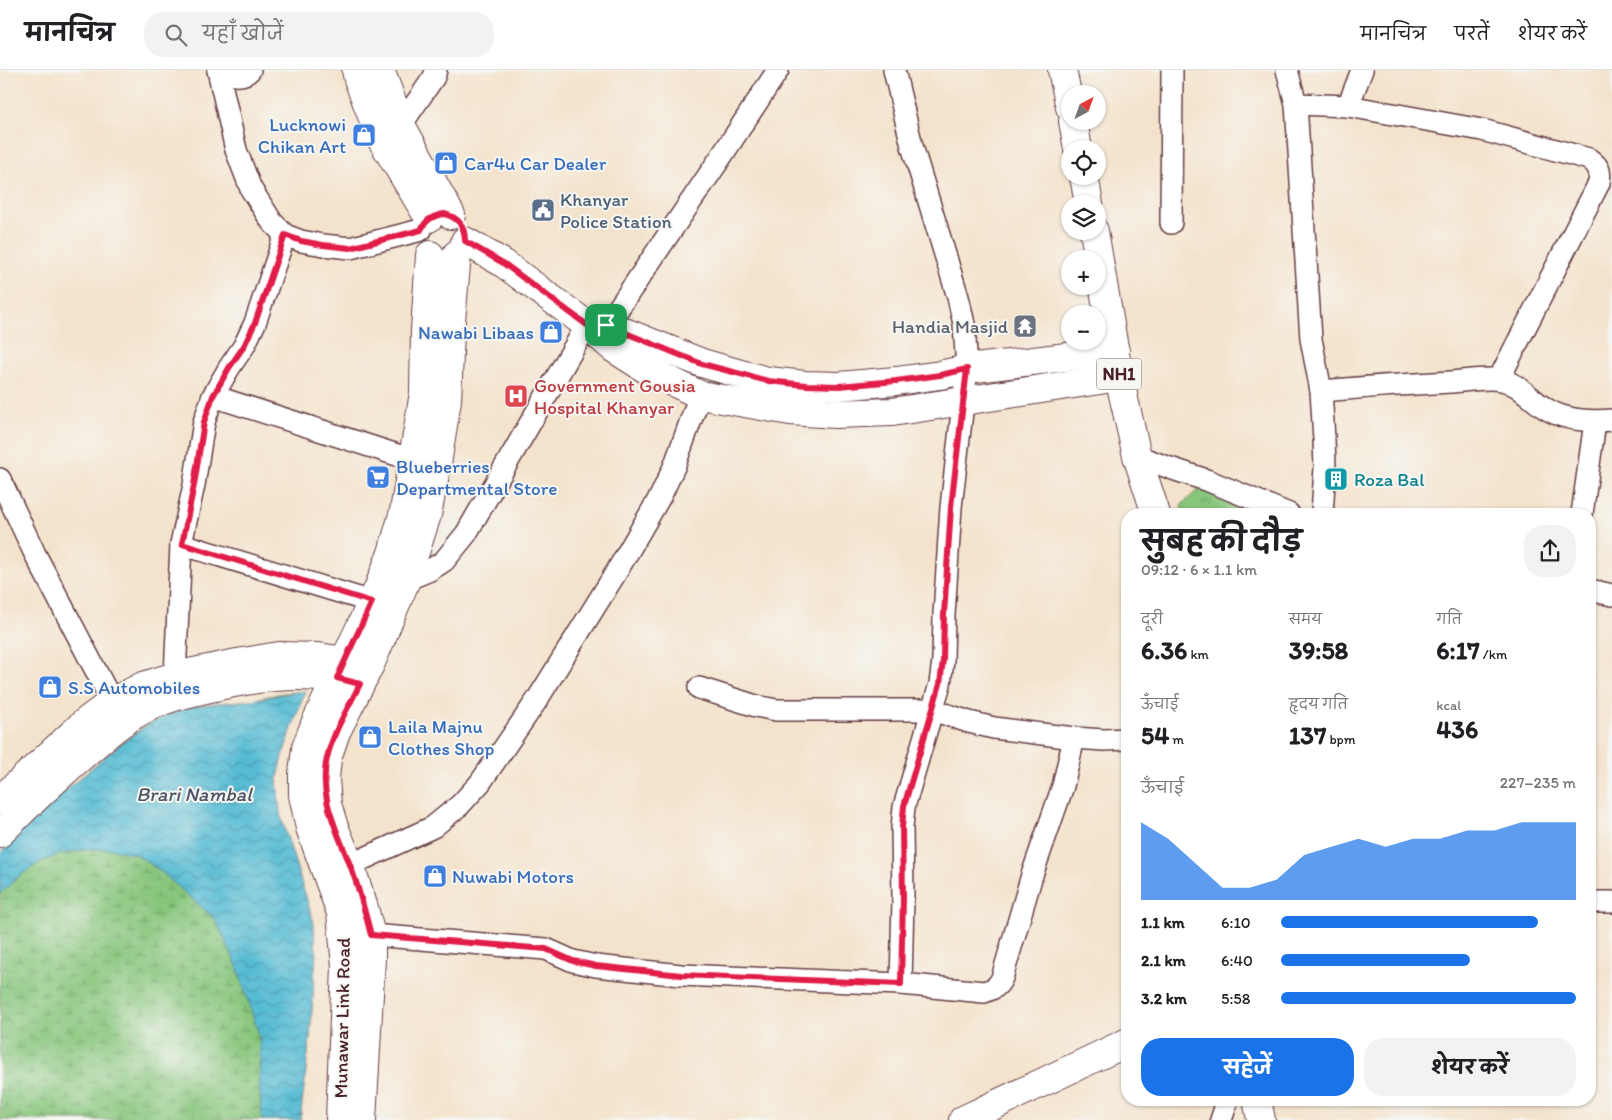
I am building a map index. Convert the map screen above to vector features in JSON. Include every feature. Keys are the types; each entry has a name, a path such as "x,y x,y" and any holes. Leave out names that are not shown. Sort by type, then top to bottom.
{"main road":[{"path":"356,70 380,137 433,230"},
{"path":"380,70 401,125 433,230 436,258 450,258 461,248 465,235 461,223 433,230"},
{"path":"1062,70 1065,85"},
{"name":"Munawar Link Road","path":"362,1120 371,935 350,864 334,827 328,804 325,780 327,758 372,602 392,553 404,511 424,393 425,330 433,230"},
{"name":"NH1","path":"1096,240 1117,364 1137,456 1154,508"},
{"path":"461,248 503,263 597,325 702,364 768,381 839,386 896,381 967,369 1117,364"},
{"name":"Munawar Link Road","path":"340,1120 346,966 341,913 310,828 303,795 306,748 315,724 353,672 406,580 427,515 438,464 447,400 450,332 461,248"},
{"path":"597,325 613,348 646,369 700,395 790,412 836,414 892,412 964,400 1117,364"},
{"path":"0,833 70,767 117,712 143,686 175,676 278,656 318,657 353,672"},
{"path":"0,800 84,723 117,712 141,710 175,697 218,686 263,678 353,672"},
{"path":"963,1120 1121,1045"},
{"path":"1258,1106 1261,1120"}],"street":[{"path":"250,70 246,75 239,76 218,70 236,150 251,189 272,222 285,235 301,241 350,248 433,230"},
{"path":"401,125 434,76 436,70"},
{"path":"406,580 430,570 444,561 466,534 597,325 719,160 778,70"},
{"path":"894,70 912,146 958,297 964,324 967,369 951,507 943,660 940,684 904,806 902,827 901,984"},
{"path":"1171,223 1172,70"},
{"path":"1288,70 1296,104 1311,340 1321,390 1325,468 1322,508"},
{"path":"1348,106 1362,70"},
{"path":"1296,104 1348,106 1482,130 1589,159 1599,168 1599,183 1498,380"},
{"path":"175,676 182,544 204,422 213,396 244,346 255,323 285,235"},
{"path":"1321,390 1498,380 1517,386 1557,415 1568,419 1604,421 1583,508"},
{"path":"350,864 433,827 460,805 480,783 537,700 648,518 674,467 700,395"},
{"path":"213,396 413,460"},
{"path":"1137,456 1209,481 1274,508"},
{"path":"0,479 35,554 117,712"},
{"path":"182,544 372,602"},
{"path":"1596,591 1612,595"},
{"path":"698,688 756,706 776,710 933,710 968,722 994,728 1074,738 1121,739"},
{"path":"371,935 546,949 573,961 596,966 671,974 901,984 984,992 992,990 1002,978 1032,874 1063,786 1074,738"},
{"path":"1596,902 1612,902"},
{"path":"1221,1120 1226,1106"}],"green space":[{"path":"1199,489 1251,508 1182,508 1181,505"},
{"path":"305,691 285,748 277,781 280,814 313,920 316,951 310,1037 300,1120 0,1120 0,854 49,805 118,745 146,725 184,709"}],"water":[{"name":"Brari Nambal","path":"305,691 285,748 277,781 280,814 313,920 316,951 310,1037 300,1120 262,1120 259,1082 259,1035 237,966 215,919 159,870 137,855 113,849 89,849 62,854 40,862 18,877 0,894 0,854 28,824 80,778 129,738 155,721 192,707"}],"place":[{"name":"Lucknowi Chikan Art","path":"364,135"},
{"name":"Car4u Car Dealer","path":"446,163"},
{"name":"Khanyar Police Station","path":"543,210"},
{"name":"Handia Masjid","path":"1025,326"},
{"name":"Nawabi Libaas","path":"551,332"},
{"name":"Government Gousia Hospital Khanyar","path":"516,396"},
{"name":"Blueberries Departmental Store","path":"378,477"},
{"name":"Roza Bal","path":"1336,479"},
{"name":"S.S Automobiles","path":"50,687"},
{"name":"Laila Majnu Clothes Shop","path":"370,737"},
{"name":"Nuwabi Motors","path":"435,876"}],"route":[{"path":"436,215 451,215 464,228 465,241 503,263 587,325 606,325 702,364 768,381 839,386 896,381 967,369 951,507 943,660 940,684 904,806 902,827 901,984 681,975 596,966 573,961 546,949 371,935 350,864 334,827 328,804 325,780 327,758 336,732 360,684 337,678 372,602 182,544 204,422 213,396 244,346 255,323 285,235 301,241 350,248 421,230 429,218 436,215"}]}
